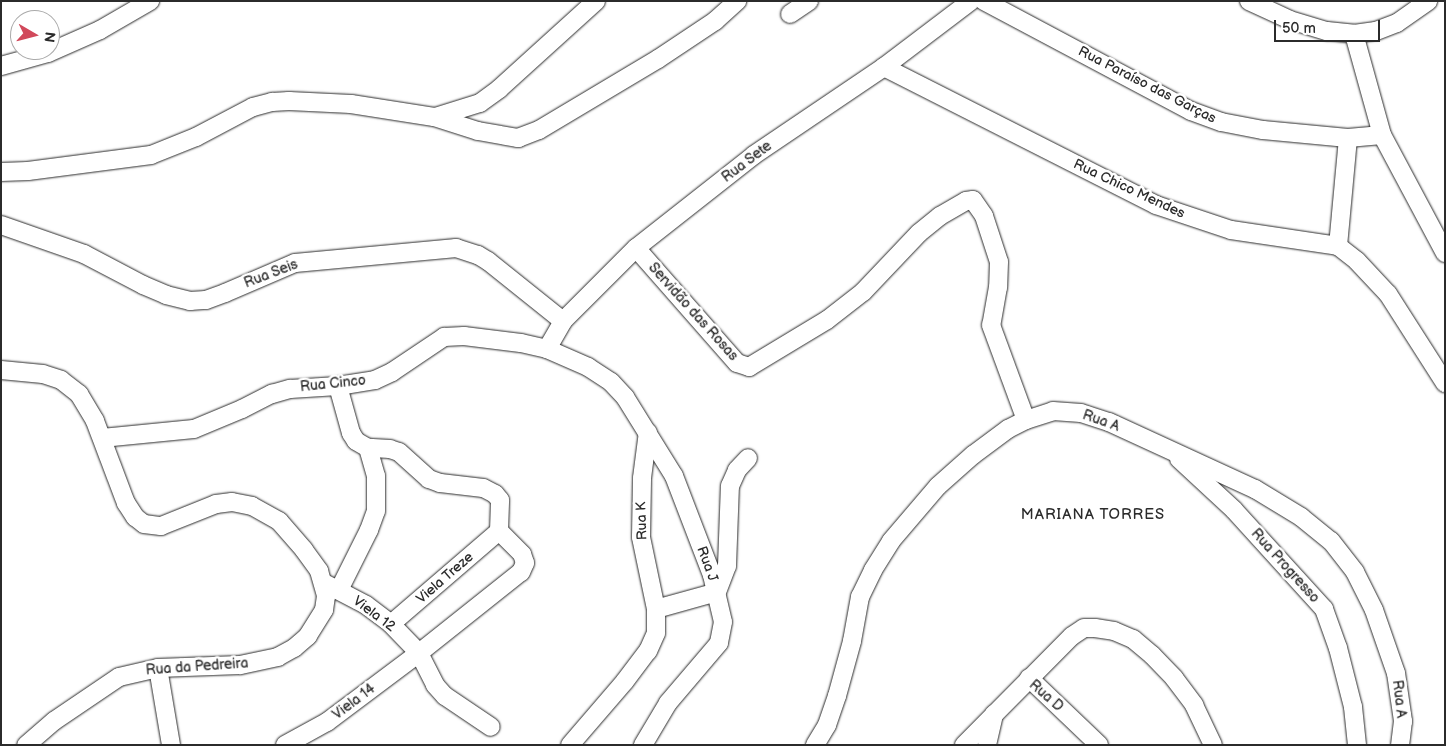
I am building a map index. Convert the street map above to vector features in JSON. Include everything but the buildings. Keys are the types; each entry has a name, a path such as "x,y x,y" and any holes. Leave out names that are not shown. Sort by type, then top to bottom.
{"street":[{"path":"1,66 48,53 100,30 150,1"},
{"path":"434,117 480,104 596,1"},
{"path":"1,172 151,155 196,137 253,107 272,102 352,104 434,117 498,136 518,138 539,130 658,60 714,21 737,1"},
{"path":"790,14 809,1"},
{"name":"Rua Sete","path":"547,349 563,321 636,248 754,155 884,66 971,1"},
{"name":"Rua Paraíso das Garças","path":"984,1 1191,111 1221,122 1263,130 1348,138 1382,135"},
{"path":"1249,1 1290,20 1327,30 1354,34 1376,31 1397,23 1428,1"},
{"path":"1354,34 1382,135 1445,253"},
{"name":"Rua Chico Mendes","path":"884,66 1156,205 1230,230 1338,246"},
{"path":"1348,138 1338,246 1357,261 1388,294 1445,383"},
{"name":"Servidão das Rosas","path":"636,248 737,363 749,368 827,320 864,292 926,227 966,201 973,200 984,216 999,262 995,307 991,325 1026,420"},
{"name":"Rua Seis","path":"1,225 84,254 166,296 190,301 206,300 295,263 456,248 478,255 488,261 563,321"},
{"name":"Rua Cinco","path":"102,438 194,429 242,410 272,394 290,389 338,386 375,380 392,372 444,337 490,338 547,349 588,367 611,382"},
{"path":"1,370 42,374 72,386 86,405 102,438 126,503 135,517 144,524 161,526 216,504 232,502 252,506 279,521 332,586 369,530 376,511 376,476 368,448"},
{"name":"Rua J","path":"611,382 625,397 674,476 717,592 723,622 719,643 668,703 643,745"},
{"path":"338,386 351,433 356,441 368,448 390,449 399,452 429,479 440,483 483,488 495,494 500,500 499,531"},
{"name":"Rua A","path":"815,745 827,725 837,696 852,641 860,597 873,570 891,541 938,486 988,443 1026,420 1053,411 1080,413 1109,422 1255,489 1301,517 1331,541 1355,572 1374,610 1396,673 1403,721 1400,745"},
{"name":"Rua K","path":"570,745 648,651 656,633 656,610 641,530 642,478 648,432"},
{"name":"Rua Progresso","path":"1165,447 1234,510 1324,609 1340,656 1353,707 1357,745"},
{"path":"656,610 717,592 727,566 730,486 737,470 748,458"},
{"name":"Viela Treze","path":"391,624 499,531"},
{"name":"Viela 14","path":"286,745 327,722 419,653 521,572 524,558 499,531"},
{"name":"Viela 12","path":"332,586 366,605 391,624 419,653 435,685 445,696 491,727"},
{"name":"Rua da Pedreira","path":"26,745 62,716 119,677 158,668 240,666 278,657 294,648 308,636 324,610 326,596 332,586"},
{"path":"1029,678 1072,636 1084,628 1114,631 1133,640 1174,678 1194,705 1213,745"},
{"path":"158,668 171,745"},
{"name":"Rua D","path":"964,745 1029,678 1099,745"},
{"path":"987,745 994,712"}],"district":[{"name":"MARIANA TORRES","path":"1093,515"}]}
